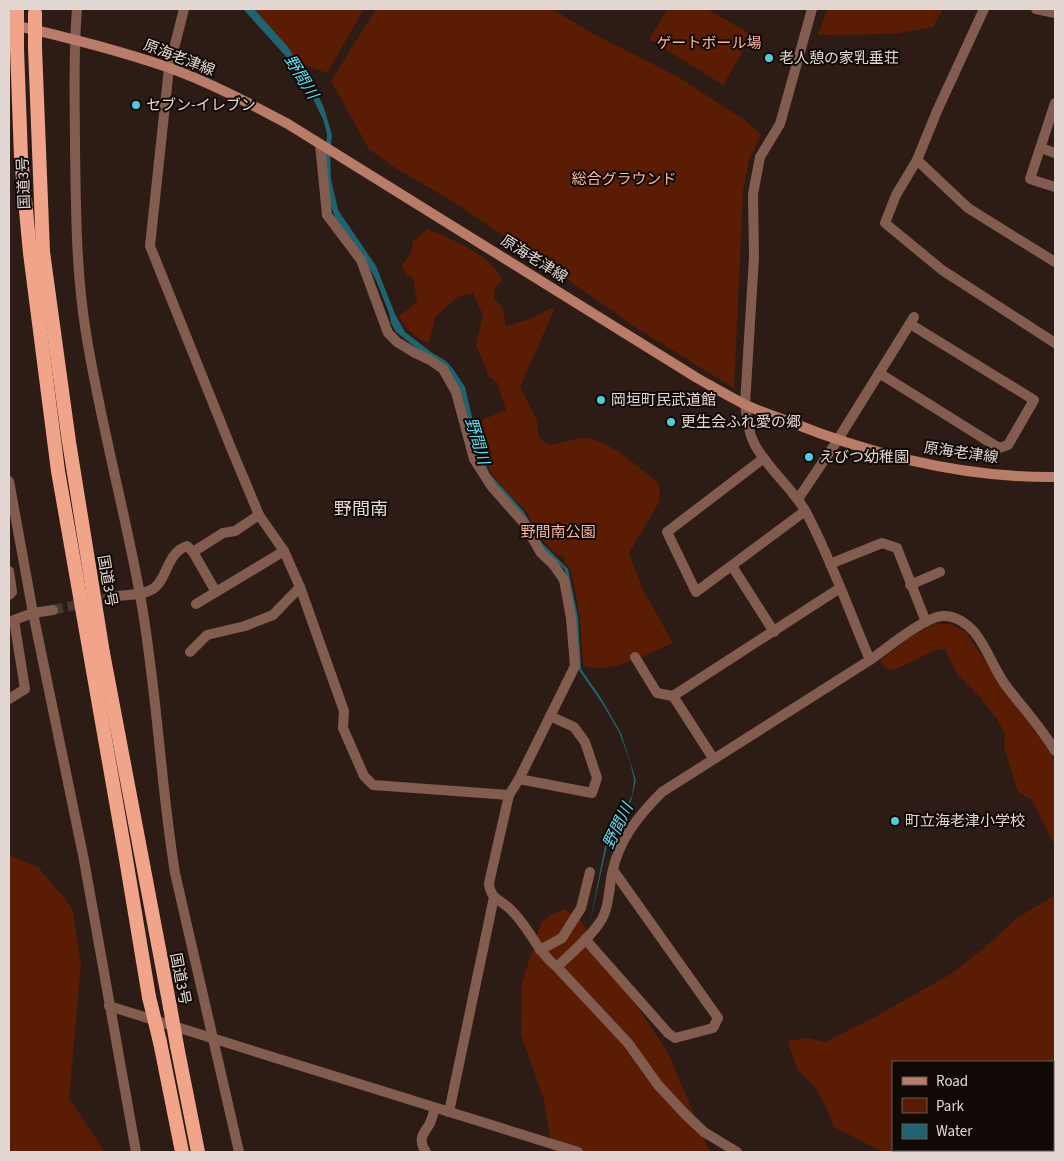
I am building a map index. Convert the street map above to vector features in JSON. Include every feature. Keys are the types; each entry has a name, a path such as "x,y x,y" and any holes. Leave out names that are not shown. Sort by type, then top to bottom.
{"highway":[{"name":"国道3号","path":"17,10 21,157 30,253 58,472 149,997 182,1152"},
{"name":"国道3号","path":"35,11 43,252 69,442 103,653 154,932 198,1152"}],"main road":[{"name":"原海老津線","path":"9,24 74,39 169,68 258,108 320,144 697,378 745,404 837,441 913,461 1010,475 1055,477"}],"street":[{"path":"77,9 74,39 76,208 79,278 86,332 140,594 153,675 168,827 175,873 238,1152"},
{"path":"184,9 169,68 150,246 230,448 259,515 284,551 300,586 344,711 343,728 368,781 372,784 509,795"},
{"path":"812,9 780,124 760,157 753,194 754,257 745,404 748,427 755,444 798,500 821,542 870,660"},
{"path":"984,9 937,111 917,160 896,195 885,223 942,270 1055,343"},
{"path":"1036,9 1055,14"},
{"path":"1055,103 1052,123 1030,179 1055,187"},
{"path":"320,144 328,215 361,260 388,333 397,342 430,360 443,370 456,392 474,459 492,487 523,522 540,552 553,564 564,580 571,618 575,666 519,779 509,795 488,883 489,891 515,913 547,960 557,967 628,1043 658,1086 704,1132 737,1152"},
{"path":"1041,148 1055,153"},
{"path":"917,160 968,208 1055,262"},
{"path":"798,500 837,441 878,373 912,320 1034,400 1008,445 999,448 878,373"},
{"path":"764,458 667,532 696,592 805,512"},
{"path":"9,481 33,613 84,860 136,1152"},
{"path":"193,552 223,533 235,531 259,515"},
{"path":"830,564 882,543 896,548 926,622"},
{"path":"118,596 140,594 154,588 172,558 180,549 187,546 193,552 216,592"},
{"path":"196,604 284,551"},
{"path":"732,566 774,632"},
{"path":"9,571 12,592 9,595"},
{"path":"910,585 940,572"},
{"path":"190,652 207,635 245,626 273,615 300,586"},
{"path":"635,658 657,693 672,696 840,588"},
{"path":"9,699 25,690 14,620 33,613 53,610"},
{"path":"557,967 600,922 605,909 619,849 643,811 662,792 870,660 926,622 942,616 955,618 975,633 1006,686 1052,738 1055,751"},
{"path":"672,696 713,758"},
{"path":"519,779 592,793 597,778 585,742 574,727 550,716"},
{"path":"585,939 668,1033 675,1038 713,1028 718,1018 613,870"},
{"path":"540,950 562,938 581,908 590,872"},
{"path":"448,1112 494,897"},
{"path":"109,1006 578,1152"},
{"path":"426,1152 423,1148 423,1131 429,1124 435,1108"}],"green space":[{"path":"249,9 364,9 327,73 295,61"},
{"name":"総合グラウンド","path":"376,9 552,9 590,32 678,77 746,121 761,135 749,160 743,191 734,388 638,329 449,199 397,169 369,149 331,81"},
{"name":"ゲートボール場","path":"668,9 707,9 752,35 723,85 649,39"},
{"path":"827,9 943,9 933,27 893,34 818,35"},
{"name":"野間南公園","path":"428,229 470,249 497,271 502,280 495,288 494,299 502,306 506,326 530,319 551,308 554,310 520,387 537,420 539,438 549,445 576,439 593,439 624,456 660,485 659,502 629,553 642,588 673,643 616,666 593,668 583,665 581,631 574,587 570,570 563,555 561,557 549,548 527,512 504,490 491,473 480,446 478,430 482,420 506,410 497,382 488,376 476,345 483,315 473,293 459,296 435,317 429,344 411,333 399,316 417,302 413,278 405,274 402,265 411,253 413,241"},
{"path":"934,624 951,624 966,632 1001,686 1041,738 1055,762 1055,847 1032,800 1018,792 1004,747 1005,734 997,719 979,696 958,675 945,649 926,654 893,670 886,668 880,660 912,636"},
{"path":"9,855 38,867 72,908 81,964 69,1098 105,1152 9,1152"},
{"path":"1055,895 1055,1152 883,1152 834,1127 826,1106 814,1086 797,1069 788,1041 807,1038 825,1042 873,1018 949,975 983,949 1017,918"},
{"path":"564,909 580,920 668,1053 710,1152 553,1152 543,1096 521,1035 522,983 541,923 551,915"}],"water":[{"name":"野間川","path":"243,9 254,9 287,46 314,86 324,108 332,135 330,153 331,179 338,210 376,266 395,314 405,332 446,361 465,387 480,451 490,474 524,512 542,543 568,569 578,617 581,669 601,698 621,733 636,780 631,801 625,816 614,829 607,846 590,922 605,846 613,828 623,815 632,795 634,780 630,762 619,732 579,670 565,570 543,548 479,461 461,391 451,375 396,332 376,280 358,248 336,220 331,206 325,167 327,134 323,119 308,89 291,62"}],"tunnel":[{"path":"53,610 118,596"}],"place":[{"name":"老人憩の家乳垂荘","path":"769,58"},
{"name":"セブン-イレブン","path":"136,105"},
{"name":"岡垣町民武道館","path":"601,400"},
{"name":"更生会ふれ愛の郷","path":"671,422"},
{"name":"えびつ幼稚園","path":"809,457"},
{"name":"町立海老津小学校","path":"895,821"}],"district":[{"name":"野間南","path":"361,509"}]}
